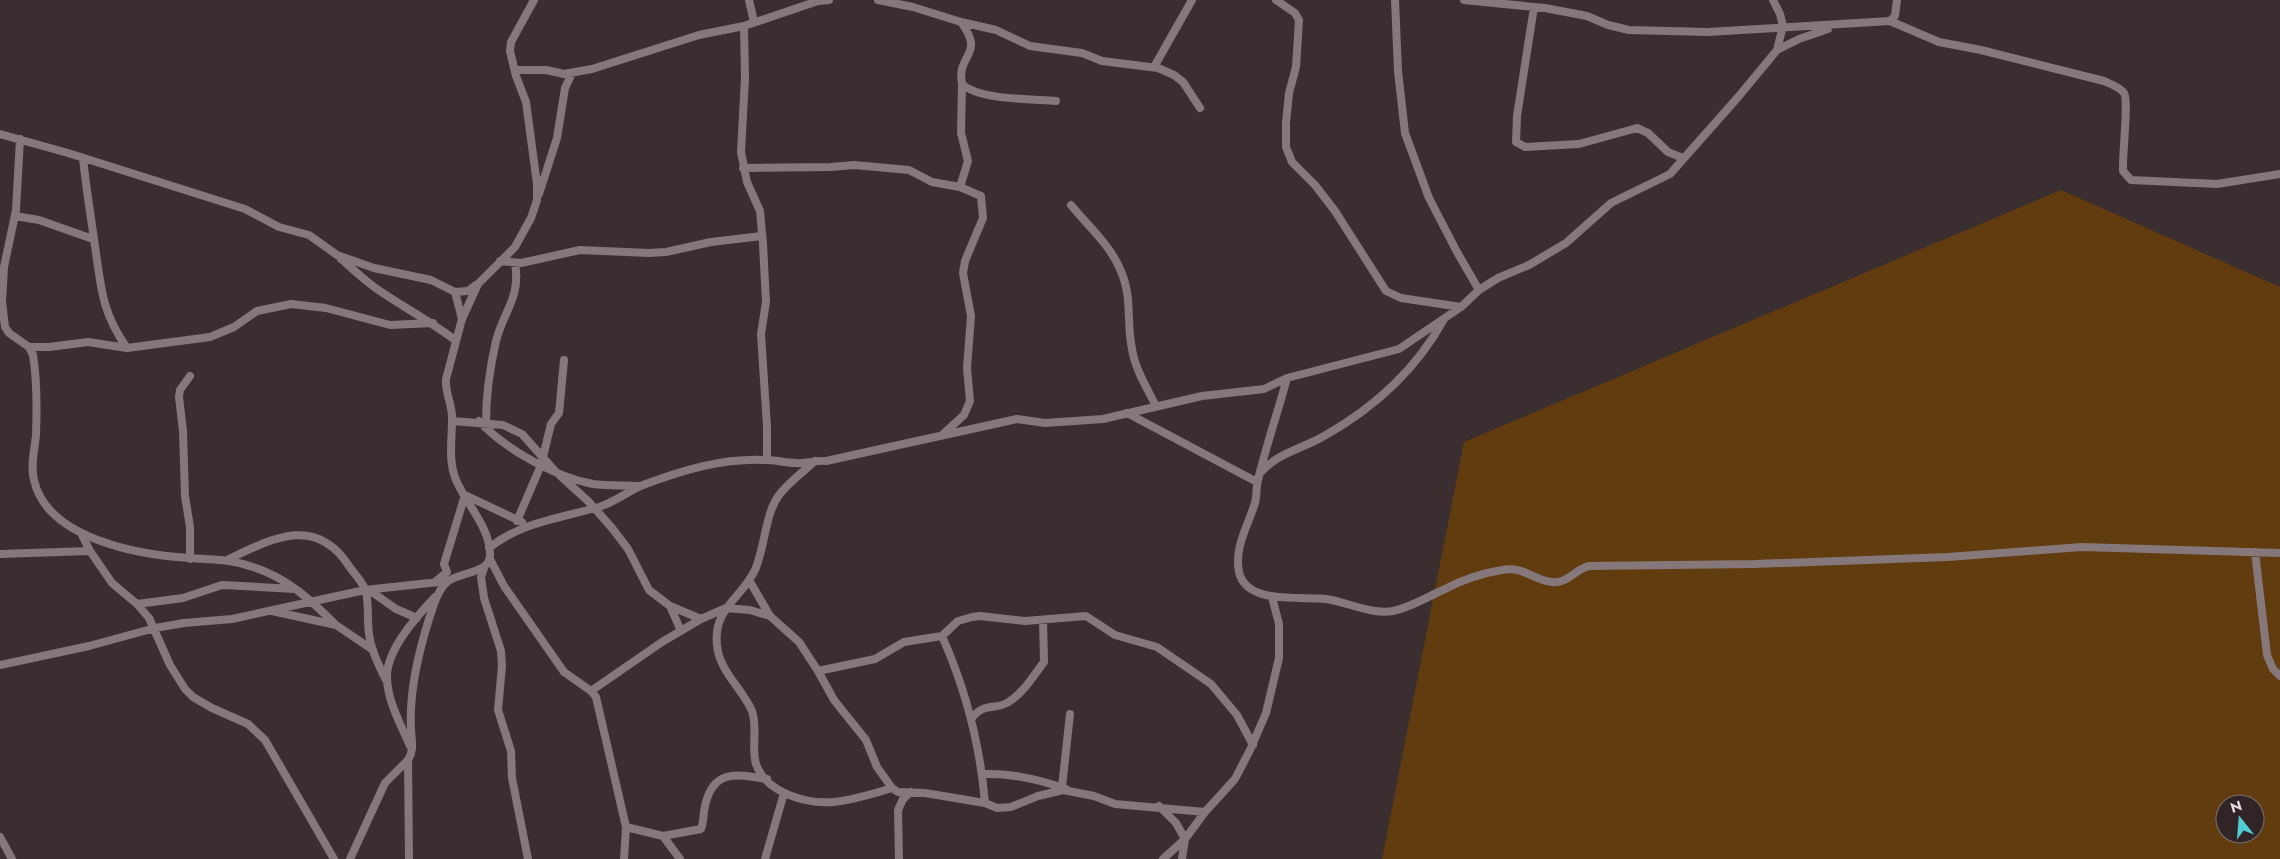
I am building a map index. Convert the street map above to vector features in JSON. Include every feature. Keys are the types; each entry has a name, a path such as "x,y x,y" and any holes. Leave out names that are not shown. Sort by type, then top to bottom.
{"street":[{"path":"534,0 511,42 510,51 526,102 537,184 537,200"},
{"path":"749,0 754,22"},
{"path":"515,70 536,69 559,74 572,73 614,63 700,35 744,26 829,0"},
{"path":"878,0 913,7 961,22 996,30 1030,46 1082,53 1110,62 1154,67 1174,75 1183,82 1200,108"},
{"path":"1154,67 1192,0"},
{"path":"1276,0 1295,12 1299,20 1296,67 1286,123 1286,147 1292,162 1335,211 1351,233 1375,276 1386,290 1400,298 1461,307"},
{"path":"1395,0 1398,71 1405,133 1430,198 1457,252 1479,290"},
{"path":"1464,0 1534,7 1587,16 1608,26 1629,30 1708,32 1783,26 1837,26 1890,21 1939,42 1986,51 2104,81 2119,88 2125,96 2126,105 2122,142 2123,171 2131,180 2217,184 2280,174"},
{"path":"1773,0 1780,14 1783,26 1777,50"},
{"path":"1890,21 1895,16 1897,0"},
{"path":"1534,7 1517,116 1516,142 1525,147 1579,144 1637,128 1648,133 1668,152 1683,158"},
{"path":"960,187 968,160 961,133 961,71 972,50 973,44 961,22"},
{"path":"744,26 745,78 741,132 743,168 746,182 760,211 766,285 761,334 767,427 767,460"},
{"path":"489,548 502,538 530,525 614,502 640,486 700,466 728,461 767,460 800,464 817,460 826,461 1017,419 1031,423 1103,419 1202,396 1264,389 1287,378 1399,350 1461,307 1479,290 1498,278 1528,265 1566,243 1611,203 1665,177 1740,96 1777,50 1799,39 1837,26"},
{"path":"337,255 374,268 431,280 455,292 468,291 478,284 515,247 524,234 557,138 565,88 572,73"},
{"path":"962,84 972,91 982,93 1056,101"},
{"path":"0,134 245,209 279,227 309,235 337,255 375,287 410,311 433,323 455,340"},
{"path":"20,140 15,216 2,282 3,318 9,333 29,347 49,347 88,342 127,348 210,337 234,327 256,311 291,304 326,308 390,325 433,323"},
{"path":"83,158 90,226 104,306 115,330 127,348"},
{"path":"743,168 868,166 909,170 932,182 960,187 979,194 983,200 981,224 965,261 963,273 971,316 967,368 970,401 964,415 941,436"},
{"path":"1071,205 1107,247 1121,271 1130,304 1131,347 1134,360 1156,406"},
{"path":"15,216 39,220 90,238"},
{"path":"500,261 515,263 580,250 666,252 711,242 762,236"},
{"path":"482,422 496,341 503,317 515,296 518,284 515,263"},
{"path":"478,284 462,319 455,340 445,387 452,421 450,442 452,469 456,480 475,512 489,548 490,559 507,590 564,672 591,691 596,697 626,827 624,859"},
{"path":"455,292 462,319"},
{"path":"1260,473 1278,456 1324,436 1378,400 1414,364 1434,339 1446,318"},
{"path":"29,347 34,364 36,434 34,480 46,506 60,520 80,533 129,549 190,558 229,560 269,572 312,602 336,625 373,650"},
{"path":"517,521 542,461 551,424 559,413 564,360"},
{"path":"190,376 180,390 179,396 184,431 185,496 190,527 190,558"},
{"path":"1287,378 1257,482 1255,502 1240,542 1239,573 1243,582 1249,588 1272,597 1327,599 1351,606 1390,611 1424,600 1461,582 1505,569 1522,570 1552,582 1562,582 1582,568 1589,566 1755,564 1948,557 2082,547 2280,553"},
{"path":"1126,413 1257,482"},
{"path":"452,421 503,424 522,434 542,461"},
{"path":"482,422 495,437 542,461 594,508 628,549 649,590 670,606 701,619"},
{"path":"817,460 779,495 773,506 758,561 749,580 726,608 718,622 716,633 719,657 752,712 756,764 766,779 784,793 807,800 832,802 892,788"},
{"path":"555,471 593,484 640,486"},
{"path":"465,495 517,521 530,525"},
{"path":"436,582 447,572 444,564 465,495"},
{"path":"80,533 112,583 137,604 155,628 170,665 185,689 193,697 212,708 248,724 265,740 334,859"},
{"path":"229,560 276,538 297,536 317,538 331,545 342,555 367,590 396,609 418,618"},
{"path":"0,554 90,551"},
{"path":"2255,552 2266,655 2273,670 2280,676"},
{"path":"490,559 480,577 484,598 501,652 502,666 498,710 510,751 512,778 528,859"},
{"path":"0,666 90,646 155,628 232,619 367,590 448,581 484,568"},
{"path":"749,580 770,616 799,642 834,700 866,740 877,767 892,788 898,792 911,792 985,803 997,808 1011,807 1038,796 1063,790 1073,791"},
{"path":"386,680 387,670 396,647 448,581"},
{"path":"137,604 183,598 222,585 295,590"},
{"path":"367,590 369,636 386,680 397,717 413,752"},
{"path":"350,859 385,783 408,760 413,752 410,702 425,633 439,593"},
{"path":"1163,859 1185,839 1205,812 1234,779 1253,744 1266,713 1279,658 1279,624 1272,597"},
{"path":"670,606 681,632"},
{"path":"591,691 662,642 701,619 726,608 750,610 770,616"},
{"path":"270,611 336,625"},
{"path":"818,672 875,659 904,642 942,636 958,621 972,617 1043,620 1086,616 1115,635 1143,642 1170,655 1215,687 1238,715 1253,744"},
{"path":"972,718 987,706 1010,702 1044,662 1043,620"},
{"path":"942,636 955,665 972,718 983,774 985,803"},
{"path":"1062,787 1070,714"},
{"path":"408,760 409,859"},
{"path":"983,774 1016,775 1116,804 1159,806 1205,812"},
{"path":"626,827 664,836 701,829 706,798 713,784 718,780 733,775 766,779"},
{"path":"899,859 898,810 903,799 911,792"},
{"path":"765,859 784,793"},
{"path":"1159,806 1176,823 1185,839 1182,859"},
{"path":"664,836 680,859"},
{"path":"0,837 12,859"}],"shaded area":[{"path":"2061,190 2280,287 2280,859 1382,859 1464,442"}]}
